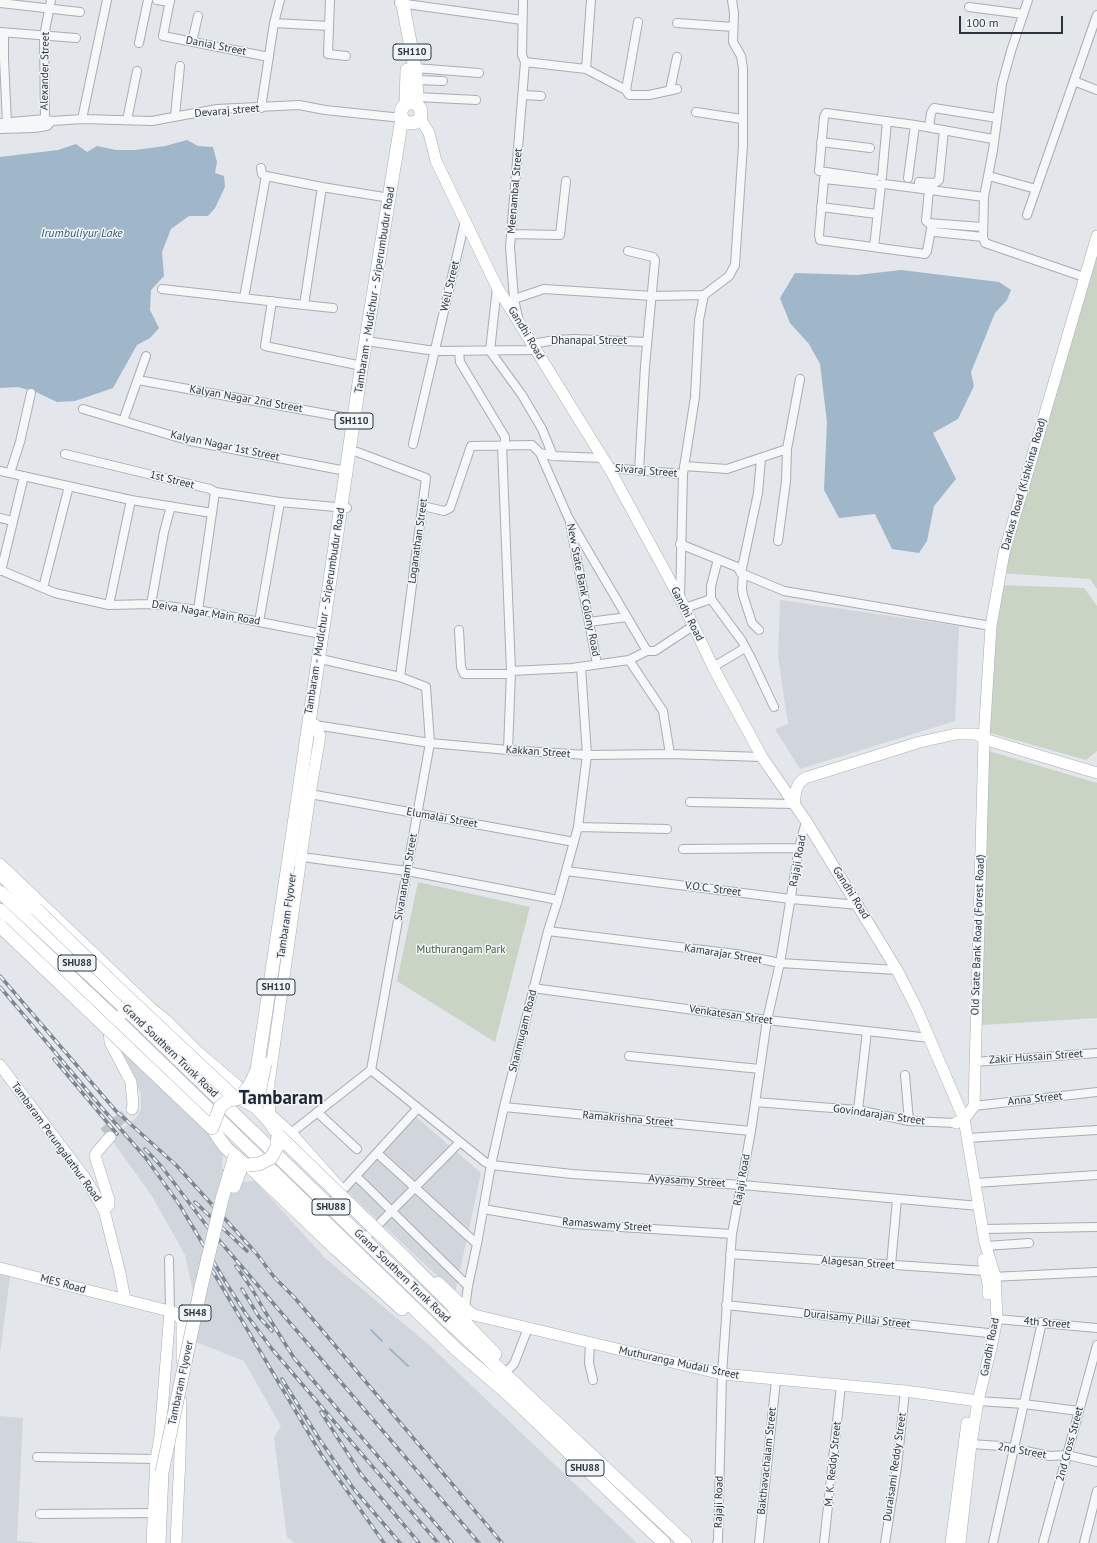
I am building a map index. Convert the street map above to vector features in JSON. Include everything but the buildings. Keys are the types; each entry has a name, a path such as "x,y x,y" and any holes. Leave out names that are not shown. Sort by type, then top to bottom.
{"main road":[{"name":"SH110","path":"400,2 416,74 413,102"},
{"name":"SH110","path":"400,2 407,59 408,81 413,102"},
{"path":"413,102 421,111 411,120 402,109 413,102"},
{"name":"Tambaram - Mudichur - Sriperumbudur Road","path":"311,729 325,660 344,508 346,471 362,366 390,198 411,120"},
{"name":"Tambaram - Mudichur - Sriperumbudur Road","path":"311,729 321,634 344,508 357,452 373,342 411,120"},
{"name":"Tambaram Flyover","path":"238,1098 250,1085 257,1070 311,729"},
{"name":"Tambaram Flyover","path":"256,1107 263,1075 311,729"},
{"path":"0,873 121,991 238,1098 256,1107 269,1121 278,1135 451,1304 509,1374"},
{"name":"Grand Southern Trunk Road","path":"0,892 126,1008 364,1239 509,1374 685,1543"},
{"name":"Grand Southern Trunk Road","path":"0,910 126,1029 457,1350 507,1393 664,1543"},
{"path":"0,926 212,1128 226,1148 442,1345 449,1351 457,1350"},
{"path":"154,1035 166,1020"},
{"path":"212,1128 220,1108 229,1100 238,1098"},
{"path":"242,1161 259,1164 271,1158 277,1147 278,1135"},
{"name":"Tambaram Flyover","path":"159,1543 164,1465 201,1286 222,1199 242,1161"},
{"name":"Tambaram Flyover","path":"166,1543 169,1477 176,1435 232,1193 242,1161"}],"street":[{"path":"82,119 107,0"},
{"path":"139,43 148,0"},
{"path":"158,0 170,1"},
{"path":"262,108 274,23 280,0"},
{"path":"330,0 328,54 346,56"},
{"name":"Meenambal Street","path":"519,320 514,299 510,247 525,62 522,55 523,0"},
{"path":"586,68 591,0"},
{"path":"514,299 544,290 652,296 704,295 729,276 735,265 743,145 743,62 734,42 734,13 732,0"},
{"path":"1028,0 1002,84 993,139 989,176 984,197 982,227 983,237 986,243 1084,277"},
{"name":"Danial Street","path":"170,1 163,36 269,57"},
{"path":"0,2 50,4 80,12"},
{"path":"400,2 522,20"},
{"name":"Alexander Street","path":"48,120 44,36 50,4"},
{"path":"969,7 1023,14"},
{"path":"1027,216 1097,15"},
{"path":"192,42 198,16"},
{"path":"626,90 638,22"},
{"path":"274,23 329,26"},
{"path":"677,23 733,27"},
{"path":"2,125 2,32 76,38"},
{"path":"525,62 586,68 626,90 629,95 649,95 674,89 677,57"},
{"path":"175,116 180,66"},
{"path":"127,120 137,71"},
{"path":"416,74 478,73"},
{"path":"416,74 443,82"},
{"path":"1074,81 1097,90"},
{"path":"523,95 541,96"},
{"path":"413,102 476,100"},
{"name":"Devaraj street","path":"2,125 48,120 82,119 152,121 217,110 299,105 325,110 411,120"},
{"path":"929,127 931,113 934,108 997,118"},
{"path":"696,112 742,119"},
{"path":"984,197 929,190 879,180 820,172 819,169 824,117 826,114 915,124 993,139"},
{"name":"Gandhi Road","path":"411,120 429,133 430,142 436,161 498,287 519,320 533,347 609,468 682,603 713,667 762,757 806,820 898,970 930,1038 948,1083 967,1138 975,1183 976,1206 984,1229 989,1275 990,1318 974,1401 963,1445 951,1543"},
{"path":"874,247 879,180 887,121"},
{"path":"908,178 915,124"},
{"path":"919,182 935,183 939,180 944,130"},
{"path":"821,142 870,148"},
{"path":"261,168 262,174 266,176 390,198"},
{"path":"244,298 266,176"},
{"path":"989,176 1036,189"},
{"path":"879,180 824,179 819,235 820,240 924,254 927,251 932,224"},
{"path":"511,234 560,235 566,182"},
{"path":"304,305 322,187"},
{"path":"929,190 926,221 928,223 982,227"},
{"path":"821,207 877,214"},
{"name":"Well Street","path":"413,444 465,221"},
{"path":"936,232 983,237"},
{"name":"Darkas Road (Kishkinta Road)","path":"984,739 992,626 1004,552 1097,236"},
{"path":"628,251 653,256 655,258 647,342 639,471"},
{"path":"498,287 490,351 522,395 542,429 553,456"},
{"path":"162,289 333,308"},
{"path":"704,295 699,320 695,397 683,470 680,544 682,603 710,599"},
{"path":"272,301 265,346 362,366"},
{"name":"Dhanapal Street","path":"373,342 435,351 490,351 533,347 555,340 574,339 647,342"},
{"path":"459,351 460,362 505,437 504,445 511,672 508,750"},
{"path":"123,421 146,356"},
{"path":"778,541 786,480 787,449 800,379"},
{"name":"Kalyan Nagar 2nd Street","path":"138,380 354,419"},
{"path":"10,473 20,442 31,393"},
{"name":"Kalyan Nagar 1st Street","path":"83,409 190,441 346,471"},
{"path":"422,506 444,511 450,508 471,446 532,445 540,453 568,517 647,651"},
{"name":"Sivaraj Street","path":"609,468 639,471 727,469 787,449"},
{"name":"Loganathan Street","path":"357,452 426,478 400,678"},
{"path":"540,453 553,456 603,458"},
{"name":"1st Street","path":"64,454 210,489 215,492 280,502 344,508"},
{"path":"759,630 752,623 743,595 742,573 758,493 761,458"},
{"path":"0,471 131,500 212,514"},
{"path":"0,570 24,476"},
{"path":"43,588 69,486"},
{"path":"198,610 215,492"},
{"path":"109,605 131,500"},
{"path":"259,622 280,502"},
{"path":"151,604 164,532 171,506"},
{"name":"New State Bank Colony Road","path":"568,517 597,664"},
{"path":"0,518 13,521"},
{"path":"680,544 737,567 742,573 784,590 992,626"},
{"path":"718,559 711,586 710,599 745,648 774,707"},
{"name":"Deiva Nagar Main Road","path":"0,570 55,593 109,605 151,604 198,610 321,634"},
{"path":"589,622 627,617"},
{"path":"459,630 461,667 464,674 511,672 630,660 647,651 655,651 693,626"},
{"path":"713,667 745,648"},
{"name":"Sivanandam Street","path":"325,660 400,678 426,687 430,743 371,1070"},
{"path":"630,660 663,712 670,754"},
{"name":"Shanmugam Road","path":"465,1308 491,1165 504,1107 548,931 578,827 586,755 581,666"},
{"path":"270,1115 269,1083 310,794 320,736 311,729"},
{"name":"Kakkan Street","path":"311,729 430,743 586,755 670,754 762,757"},
{"path":"690,802 794,804 796,790 799,783 805,778 920,742 961,734 976,734 984,739 1097,773"},
{"name":"Old State Bank Road (Forest Road)","path":"974,1106 984,739"},
{"name":"Elumalai Street","path":"310,794 574,842"},
{"name":"Rajaji Road","path":"717,1543 722,1374 732,1234 751,1131 767,1020 780,963 798,848 806,820"},
{"path":"578,827 667,829"},
{"path":"683,849 798,848"},
{"path":"302,856 407,871 558,900"},
{"name":"Muthuranga Mudali Street","path":"0,864 198,1052 234,1081 291,1133 343,1190 474,1315 722,1374 905,1391 974,1401"},
{"name":"V.O.C. Street","path":"566,871 791,899 859,905"},
{"name":"Kamarajar Street","path":"548,931 736,954 780,963 898,970"},
{"name":"Venkatesan Street","path":"534,988 767,1020 930,1038"},
{"path":"126,1008 109,1029 110,1042 131,1082 134,1111 140,1097 138,1084 117,1045 117,1042 126,1029"},
{"path":"858,1110 867,1031"},
{"name":"Zakir Hussain Street","path":"974,1062 1097,1053"},
{"path":"629,1056 760,1069"},
{"name":"Tambaram Perungalathur Road","path":"0,1065 85,1178 103,1207 120,1272 125,1300"},
{"path":"291,1133 371,1070 485,1162 491,1165"},
{"path":"905,1075 909,1121"},
{"name":"Anna Street","path":"974,1106 1097,1092"},
{"name":"Govindarajan Street","path":"755,1102 858,1110 909,1121 960,1121"},
{"path":"960,1121 974,1106"},
{"name":"Ramakrishna Street","path":"504,1107 751,1131"},
{"path":"329,1205 418,1108"},
{"path":"317,1112 357,1149"},
{"name":"Gandhi Road","path":"960,1121 962,1143 976,1206 997,1319 991,1348 974,1401 971,1444 960,1543"},
{"path":"967,1138 1097,1130"},
{"path":"103,1207 89,1156 94,1143 107,1135"},
{"path":"364,1239 460,1142"},
{"path":"377,1153 477,1244"},
{"name":"Ayyasamy Street","path":"491,1165 572,1174 742,1185 976,1206"},
{"path":"975,1183 1097,1175"},
{"path":"356,1176 468,1286"},
{"path":"891,1265 897,1199"},
{"name":"Ramaswamy Street","path":"483,1209 572,1224 732,1234"},
{"path":"984,1229 1097,1227"},
{"path":"986,1246 1029,1243"},
{"name":"Alagesan Street","path":"730,1254 891,1265 989,1275 1097,1272"},
{"path":"152,1543 156,1459 160,1437 170,1311 169,1259"},
{"name":"MES Road","path":"0,1268 125,1300"},
{"path":"125,1300 177,1313 182,1321 180,1457 176,1543"},
{"name":"Duraisamy Pillai Street","path":"726,1305 988,1333"},
{"name":"4th Street","path":"997,1319 1097,1328"},
{"path":"994,1543 1042,1322"},
{"path":"509,1374 528,1328"},
{"path":"590,1343 589,1363 593,1380"},
{"name":"2nd Cross Street","path":"1043,1543 1097,1346"},
{"name":"Bakthavachalam Street","path":"759,1543 776,1380"},
{"name":"M. K. Reddy Street","path":"824,1543 841,1385"},
{"name":"Duraisami Reddy Street","path":"885,1543 897,1468 905,1391"},
{"path":"974,1401 1024,1404 1079,1411"},
{"name":"2nd Street","path":"971,1444 1001,1446 1050,1456 1067,1455 1097,1462"},
{"path":"37,1457 156,1459"},
{"path":"1084,1543 1097,1490"},
{"path":"40,1514 154,1513"}],"shaded area":[{"path":"780,600 959,626 955,721 800,769 775,729 788,724 778,656"},
{"path":"120,1048 180,1107 208,1132 223,1152 222,1168 240,1182 255,1181 326,1259 428,1344 637,1543 295,1543 287,1537 274,1438 281,1426 244,1361 191,1340 194,1312 193,1292 185,1255 152,1196 111,1139 137,1117 141,1109 141,1093 120,1054"},
{"path":"415,1116 481,1173 455,1293 347,1191"},
{"path":"0,1274 10,1277 0,1353"},
{"path":"0,1416 23,1418 17,1541 42,1543 0,1543"}],"green space":[{"path":"1097,253 1097,589 1090,579 999,573"},
{"path":"999,585 1084,588 1097,606 1097,751 1086,760 987,732"},
{"path":"989,751 1097,783 1097,1018 982,1025"},
{"name":"Muthurangam Park","path":"418,882 530,907 495,1042 397,981"}],"water":[{"name":"Irumbuliyur Lake","path":"187,140 198,146 213,147 217,162 215,173 224,176 225,187 215,208 208,216 189,216 171,229 162,252 164,276 151,290 150,310 159,328 150,338 137,345 113,388 75,401 57,402 36,392 18,387 0,388 0,157 58,150 76,144 87,152 97,146 116,150 135,150 165,146"},
{"path":"901,270 999,282 1011,290 1007,300 995,313 971,372 974,386 958,419 933,433 956,479 934,506 927,541 919,553 892,549 875,514 839,518 824,490 827,422 820,364 809,344 790,323 780,298 795,273 857,275"}],"waterway":[{"path":"371,1330 382,1341"},
{"path":"390,1349 408,1366"}],"tunnel":[{"path":"104,1133 132,1109"}],"railway":[{"path":"0,976 116,1111 176,1165 256,1253 274,1277 294,1297 502,1543"},
{"path":"0,987 145,1157 179,1204 228,1286 246,1314 272,1349 438,1543"},
{"path":"54,1059 117,1134"},
{"path":"145,1149 162,1167 206,1225 479,1543"},
{"path":"195,1202 247,1251"},
{"path":"236,1266 252,1289 294,1358 452,1543"},
{"path":"212,1270 321,1454 384,1543"},
{"path":"242,1289 259,1317 272,1331"},
{"path":"282,1379 318,1437 353,1488 400,1543"},
{"path":"321,1412 361,1474 419,1543"}],"district":[{"name":"Tambaram","path":"281,1099"}]}
